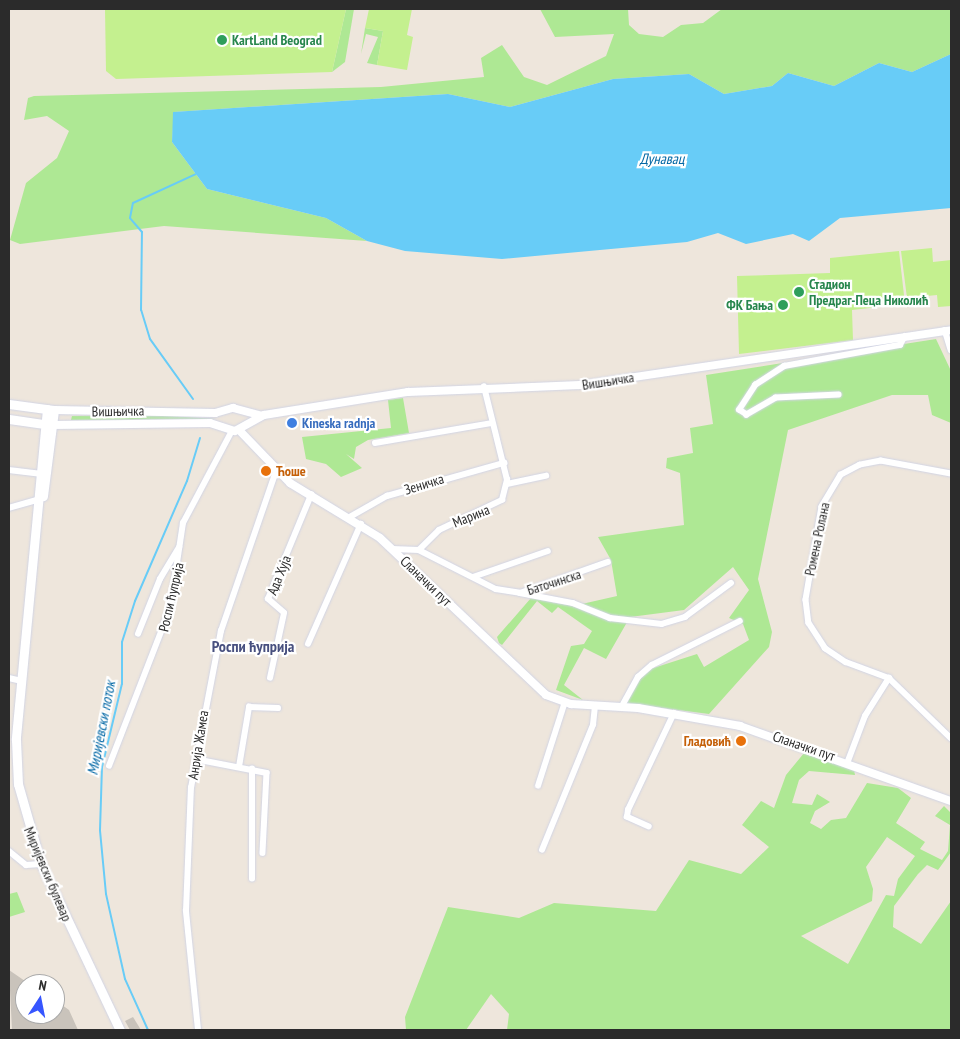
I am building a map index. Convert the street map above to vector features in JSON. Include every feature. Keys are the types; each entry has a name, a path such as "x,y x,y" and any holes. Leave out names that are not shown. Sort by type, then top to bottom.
{"main road":[{"name":"Вишњичка","path":"9,404 50,410"},
{"name":"Миријевски булевар","path":"50,410 22,681 17,780 25,820 41,864 120,1030"},
{"name":"Вишњичка","path":"9,419 49,424"},
{"name":"Миријевски булевар","path":"41,499 40,474 49,424"}],"street":[{"name":"Вишњичка","path":"49,424 192,422 238,429 264,415 408,392 484,387 594,384 948,330"},
{"path":"948,330 951,350"},
{"path":"840,394 776,398 747,414 739,410 755,385 784,366 900,345 905,336"},
{"path":"484,387 504,463 507,484 546,476"},
{"name":"Вишњичка","path":"50,410 239,410 264,415"},
{"path":"224,427 221,418 227,410"},
{"path":"238,429 239,410"},
{"path":"375,443 492,423"},
{"name":"Сланачки пут","path":"238,429 276,471 311,495 361,524 392,549 534,688 565,702 595,706 622,706 753,729 951,801"},
{"name":"Роспи ћуприја","path":"109,766 164,628 180,568 179,547 184,518 238,429"},
{"name":"Ромена Ролана","path":"890,678 839,659 813,631 807,591 822,506 837,480 860,465 881,461 951,474"},
{"name":"Зеничка","path":"350,517 392,494 504,463"},
{"path":"9,470 40,474"},
{"name":"Анрија Жамеа","path":"198,1030 186,911 195,758 221,631 276,471"},
{"name":"Марина","path":"419,550 438,530 499,504 507,484"},
{"name":"Ада Хуја","path":"270,678 284,613 268,600 311,495"},
{"path":"9,508 41,499"},
{"path":"308,644 361,524"},
{"path":"138,634 160,579 179,547"},
{"path":"392,549 419,550"},
{"name":"Баточинска","path":"419,550 496,589 520,593 608,562"},
{"path":"473,577 548,550"},
{"path":"520,593 573,603 610,618 662,624 685,617 731,583"},
{"path":"622,706 638,677 652,665 740,621"},
{"path":"9,678 22,681"},
{"path":"848,762 865,716 890,678 951,738"},
{"path":"538,786 565,702"},
{"path":"239,767 248,709 255,705 278,708"},
{"path":"542,850 593,725 595,706"},
{"path":"649,827 628,817 628,810 674,714"},
{"path":"195,758 268,774 263,853"},
{"path":"252,769 252,879"},
{"path":"9,851 26,866 41,864"}],"green space":[{"name":"KartLand Beograd","path":"105,9 346,9 332,72 116,79 106,71"},
{"path":"346,9 354,9 345,62 332,72"},
{"path":"369,9 412,9 407,35 413,37 407,70 377,65 383,31 365,28"},
{"path":"540,9 628,9 629,25 639,34 663,37 681,25 703,23 722,9 951,9 951,54 912,72 879,63 834,86 788,73 772,86 724,94 689,74 613,79 510,107 448,94 174,112 172,142 207,189 326,218 367,241 164,226 20,244 10,240 26,183 57,158 69,131 47,116 24,120 28,98 34,96 381,87 484,77 481,58 502,45 524,77 547,85 606,56 614,34 555,37"},
{"path":"365,28 383,31 377,65 367,63 378,37 366,34 361,54"},
{"path":"932,248 933,262 951,260 951,306 938,307 937,295 907,298 901,251"},
{"name":"Стадион Предраг-Пеца Николић","path":"899,251 905,304 852,310 853,340 739,354 737,276 830,273 830,258"},
{"path":"936,339 951,371 951,423 932,415 928,395 892,395 788,430 758,579 772,632 769,647 709,714 623,703 644,671 697,654 704,667 749,640 743,624 729,618 749,590 733,567 684,610 630,617 606,659 584,648 564,685 583,700 556,690 571,646 584,644 592,631 558,607 552,613 537,601 502,645 499,643 497,637 531,598 573,606 617,596 611,560 598,537 684,525 680,473 666,468 667,458 693,453 690,428 713,424 706,375"},
{"path":"403,398 409,433 368,440 356,447 354,459 346,454 362,468 341,477 326,464 306,459 302,437 391,428 388,400"},
{"path":"157,415 216,419 71,420 72,416"},
{"path":"809,747 853,764 855,775 809,771 799,780 792,803 812,805 817,794 830,802 815,811 810,823 821,829 831,820 846,818 867,783 898,788 911,798 896,823 925,842 920,849 942,860 948,851 950,825 935,816 944,806 951,813 951,852 938,870 927,865 918,874 894,906 893,927 921,944 951,901 951,1030 507,1030 509,1014 491,994 466,1030 406,1030 405,1017 448,907 519,918 554,903 656,911 689,860 741,874 769,847 742,825 761,801 774,808 786,775","holes":["887,837 915,856 898,879 894,896 886,895 848,964 801,936 872,901 873,889 866,867"]},
{"path":"17,892 25,912 9,917 9,894"}],"water":[{"name":"Дунавац","path":"951,54 951,208 840,218 809,241 793,234 746,244 718,233 687,242 502,259 405,251 367,241 326,218 207,189 172,142 173,112 448,94 510,107 613,79 689,74 724,94 772,86 788,73 834,86 879,63 912,72"}],"building":[{"path":"9,970 15,974 15,1024 65,1024 65,1007 69,1010 78,1030 12,1030"},
{"path":"133,1017 141,1030 130,1030 125,1021"}],"waterway":[{"name":"Миријевски поток","path":"193,399 150,339 141,310 142,232 130,218 133,203 196,174"},
{"name":"Миријевски поток","path":"148,1030 125,979 106,894 100,830 102,767 122,684 122,642 135,601 187,481 200,438"}],"place":[{"name":"KartLand Beograd","path":"222,40"},
{"name":"Стадион Предраг-Пеца Николић","path":"799,292"},
{"name":"ФК Бања","path":"783,305"},
{"name":"Kineska radnja","path":"292,423"},
{"name":"Ћоше","path":"266,471"},
{"name":"Гладовић","path":"741,741"}],"district":[{"name":"Роспи ћуприја","path":"253,646"}]}
